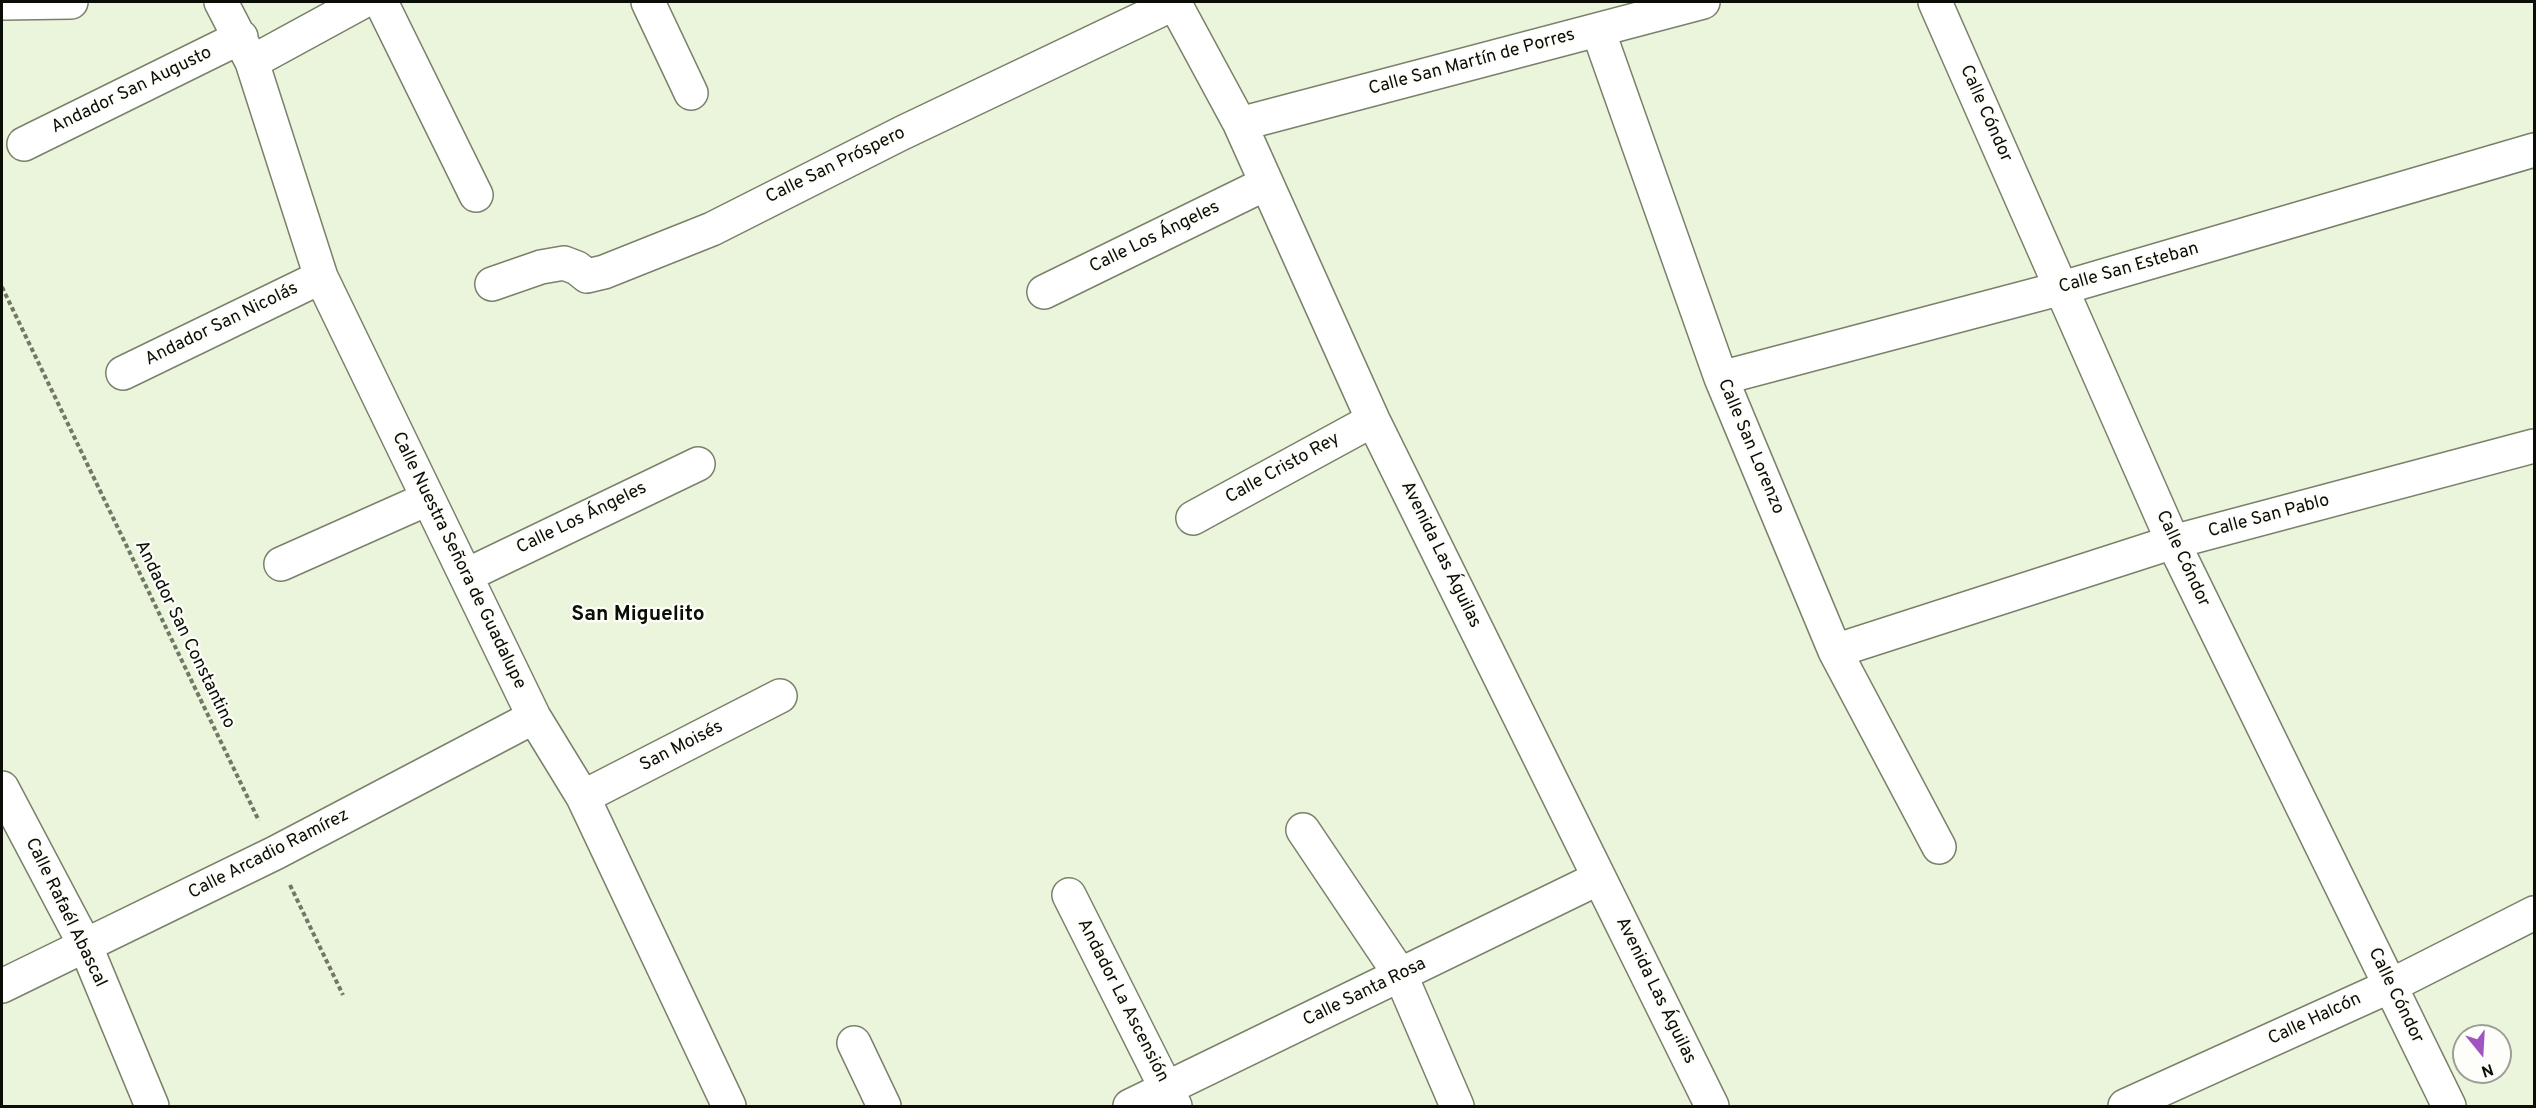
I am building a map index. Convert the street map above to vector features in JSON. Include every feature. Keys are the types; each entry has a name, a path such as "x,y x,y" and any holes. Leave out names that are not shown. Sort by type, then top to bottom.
{"street":[{"path":"2,3 71,2"},
{"name":"Calle Nuestra Señora de Guadalupe","path":"221,2 246,50 321,278 534,717 583,797 729,1107"},
{"name":"Andador San Augusto","path":"24,144 362,2"},
{"path":"381,2 476,195"},
{"path":"648,2 691,93"},
{"name":"Avenida Las Águilas","path":"1174,2 1240,124 1373,420 1712,1107"},
{"name":"Calle San Próspero","path":"492,284 541,267 564,263 577,268 587,276 603,272 712,229 892,138 1174,2"},
{"name":"Calle San Martín de Porres","path":"1240,124 1703,2"},
{"name":"Calle Cóndor","path":"1935,2 2173,542 2449,1107"},
{"name":"Calle San Lorenzo","path":"1598,30 1721,378 1835,651 1939,847"},
{"name":"Calle San Esteban","path":"1721,378 2062,288 2535,150"},
{"name":"Calle Los Ángeles","path":"1044,292 1265,184"},
{"name":"Andador San Nicolás","path":"123,373 321,278"},
{"name":"Calle Cristo Rey","path":"1193,518 1373,420"},
{"name":"Calle San Pablo","path":"1835,651 2173,542 2535,446"},
{"name":"Calle Los Ángeles","path":"466,574 698,464"},
{"path":"281,564 427,499"},
{"name":"San Moisés","path":"583,797 780,696"},
{"name":"Calle Arcadio Ramírez","path":"2,986 275,853 534,717"},
{"name":"Calle Rafaél Abascal","path":"2,789 86,947 152,1107"},
{"path":"1302,830 1401,976 1457,1107"},
{"name":"Calle Santa Rosa","path":"1130,1107 1170,1097 1401,976 1599,878"},
{"name":"Andador La Ascensión","path":"1069,895 1170,1097"},
{"name":"Calle Halcón","path":"2125,1107 2390,986 2535,913"},
{"path":"854,1043 884,1107"}],"path":[{"name":"Andador San Constantino","path":"2,286 343,995"}],"district":[{"name":"San Miguelito","path":"638,616"}]}
